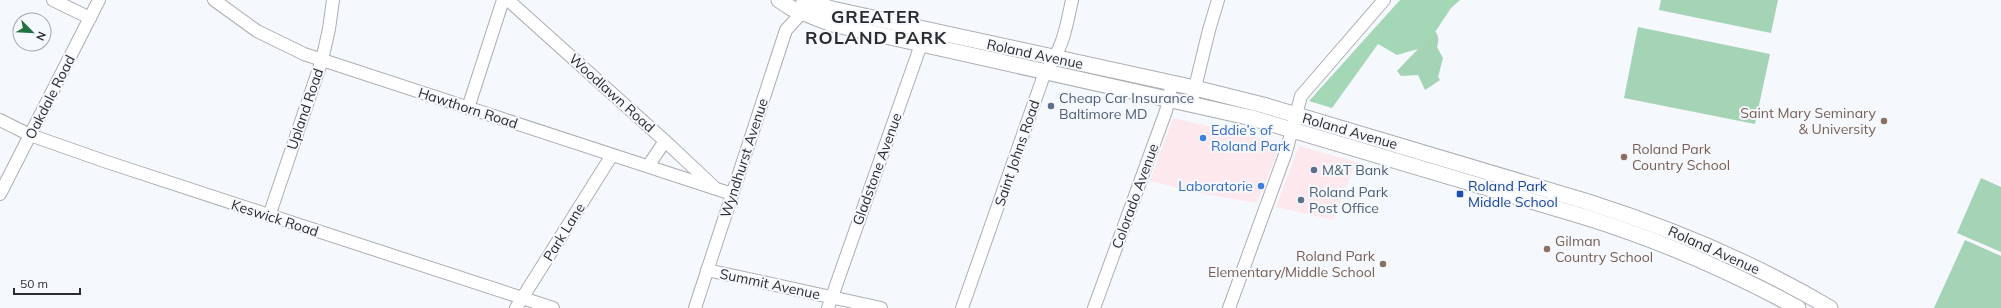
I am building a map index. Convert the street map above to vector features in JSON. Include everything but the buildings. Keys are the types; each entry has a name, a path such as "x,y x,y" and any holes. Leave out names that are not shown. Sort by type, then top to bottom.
{"main road":[{"name":"Roland Avenue","path":"779,0 808,4 1195,88 1296,114 1633,216 1723,252 1765,272 1830,308"},
{"name":"Roland Avenue","path":"808,4 832,24 1192,104 1292,129 1628,231 1723,270 1798,308"}],"street":[{"path":"53,0 90,18"},
{"name":"Oakdale Road","path":"0,194 99,0"},
{"name":"Hawthorn Road","path":"214,0 244,23 270,39 322,60 732,194"},
{"name":"Upland Road","path":"269,216 322,60 329,29 333,0"},
{"path":"468,108 503,0"},
{"name":"Woodlawn Road","path":"508,0 715,188"},
{"name":"Saint Johns Road","path":"962,308 1045,72 1056,58 1063,41 1072,0"},
{"path":"1192,104 1209,30 1218,0"},
{"path":"1229,308 1268,205 1301,96 1384,0"},
{"name":"Wyndhurst Avenue","path":"695,308 786,30 808,4"},
{"name":"Gladstone Avenue","path":"829,302 926,30"},
{"name":"Colorado Avenue","path":"1094,308 1166,111 1172,84"},
{"name":"Keswick Road","path":"0,120 30,135 519,303 553,308"},
{"path":"648,166 665,141"},
{"name":"Park Lane","path":"519,303 612,155"},
{"name":"Summit Avenue","path":"707,270 829,302 881,308"}],"shaded area":[{"path":"1173,118 1281,143 1257,203 1204,194 1150,181"},
{"path":"1299,146 1356,162 1333,220 1276,207"}],"green space":[{"path":"1400,0 1460,0 1451,8 1425,47 1397,55 1378,44 1332,108 1309,101"},
{"path":"1661,0 1778,0 1771,33 1659,10"},
{"path":"1638,27 1770,54 1755,124 1624,98"},
{"path":"1435,31 1438,39 1437,47 1443,58 1438,77 1440,80 1425,90 1418,75 1401,76 1397,71"},
{"path":"1981,178 2001,187 2001,252 1957,233"},
{"path":"1965,240 2001,256 2001,308 1934,308"}],"place":[{"name":"Cheap Car Insurance Baltimore MD","path":"1051,106"},
{"name":"Saint Mary Seminary & University","path":"1884,121"},
{"name":"Eddie’s of Roland Park","path":"1203,138"},
{"name":"Roland Park Country School","path":"1624,157"},
{"name":"M&T Bank","path":"1314,170"},
{"name":"Laboratorie","path":"1261,186"},
{"name":"Roland Park Middle School","path":"1460,194"},
{"name":"Roland Park Post Office","path":"1301,200"},
{"name":"Gilman Country School","path":"1547,249"},
{"name":"Roland Park Elementary/Middle School","path":"1383,264"}],"district":[{"name":"GREATER ROLAND PARK","path":"876,26"}]}
